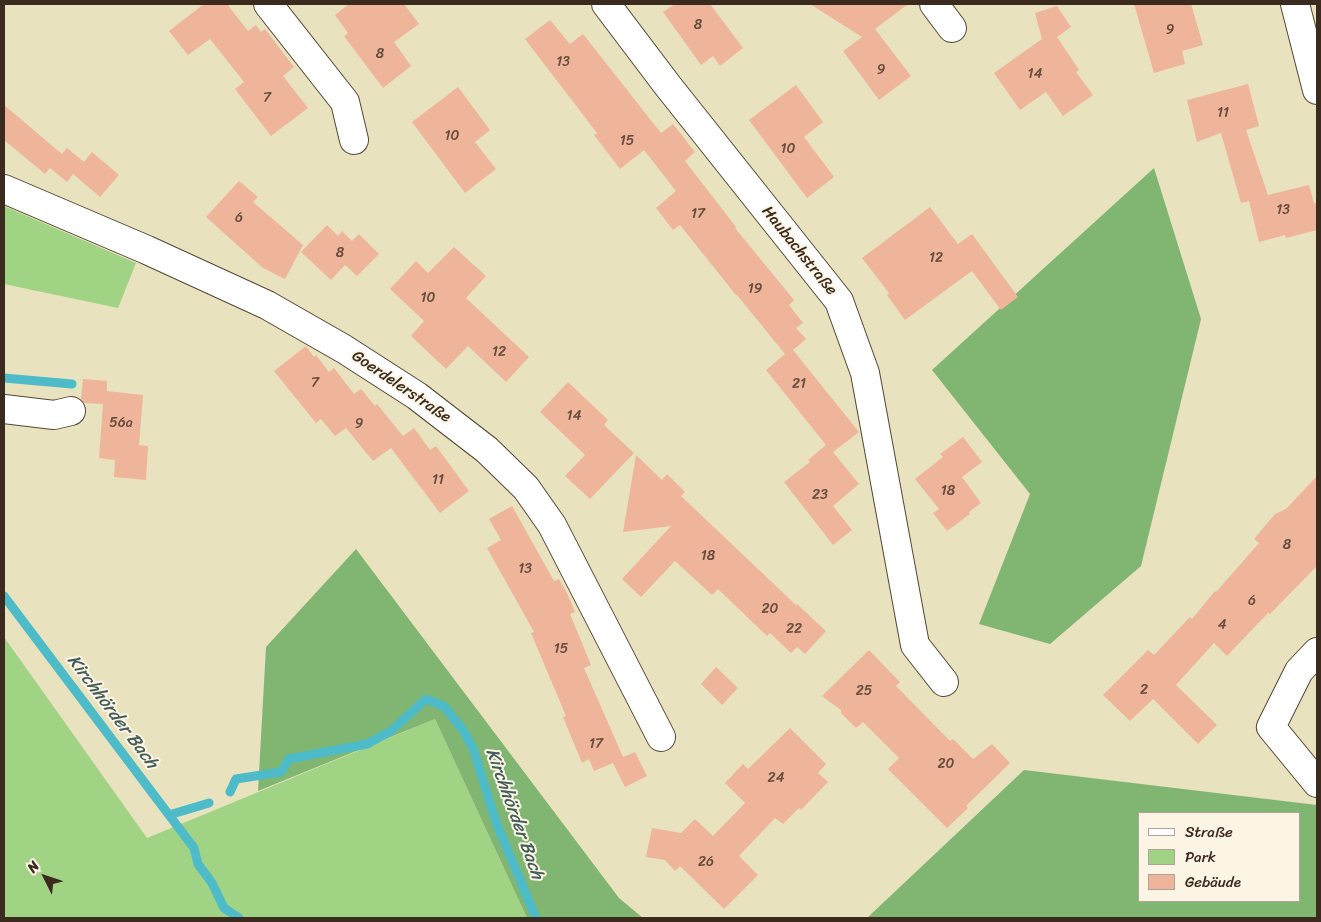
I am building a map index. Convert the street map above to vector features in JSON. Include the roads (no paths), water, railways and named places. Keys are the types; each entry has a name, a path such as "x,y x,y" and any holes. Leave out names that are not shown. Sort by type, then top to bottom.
{"street":[{"path":"268,4 345,102 354,140"},
{"name":"Haubachstraße","path":"606,4 668,86 839,301 865,373 914,645 944,682"},
{"path":"934,4 952,28"},
{"path":"1295,4 1317,90"},
{"name":"Goerdelerstraße","path":"4,190 147,250 267,305 344,349 417,396 487,450 526,488 552,525 661,737"},
{"path":"4,409 54,415 71,411"},
{"path":"1317,652 1299,671 1271,726 1317,783"}],"waterway":[{"path":"4,378 72,384"},
{"name":"Kirchhörder Bach","path":"4,596 169,815 209,803"},
{"name":"Kirchhörder Bach","path":"230,792 236,779 281,772 289,759 367,744 391,731 426,699 444,706 463,730 473,748 496,822 536,918"},
{"path":"169,815 194,848 198,864 212,883 224,908 239,918"}]}
